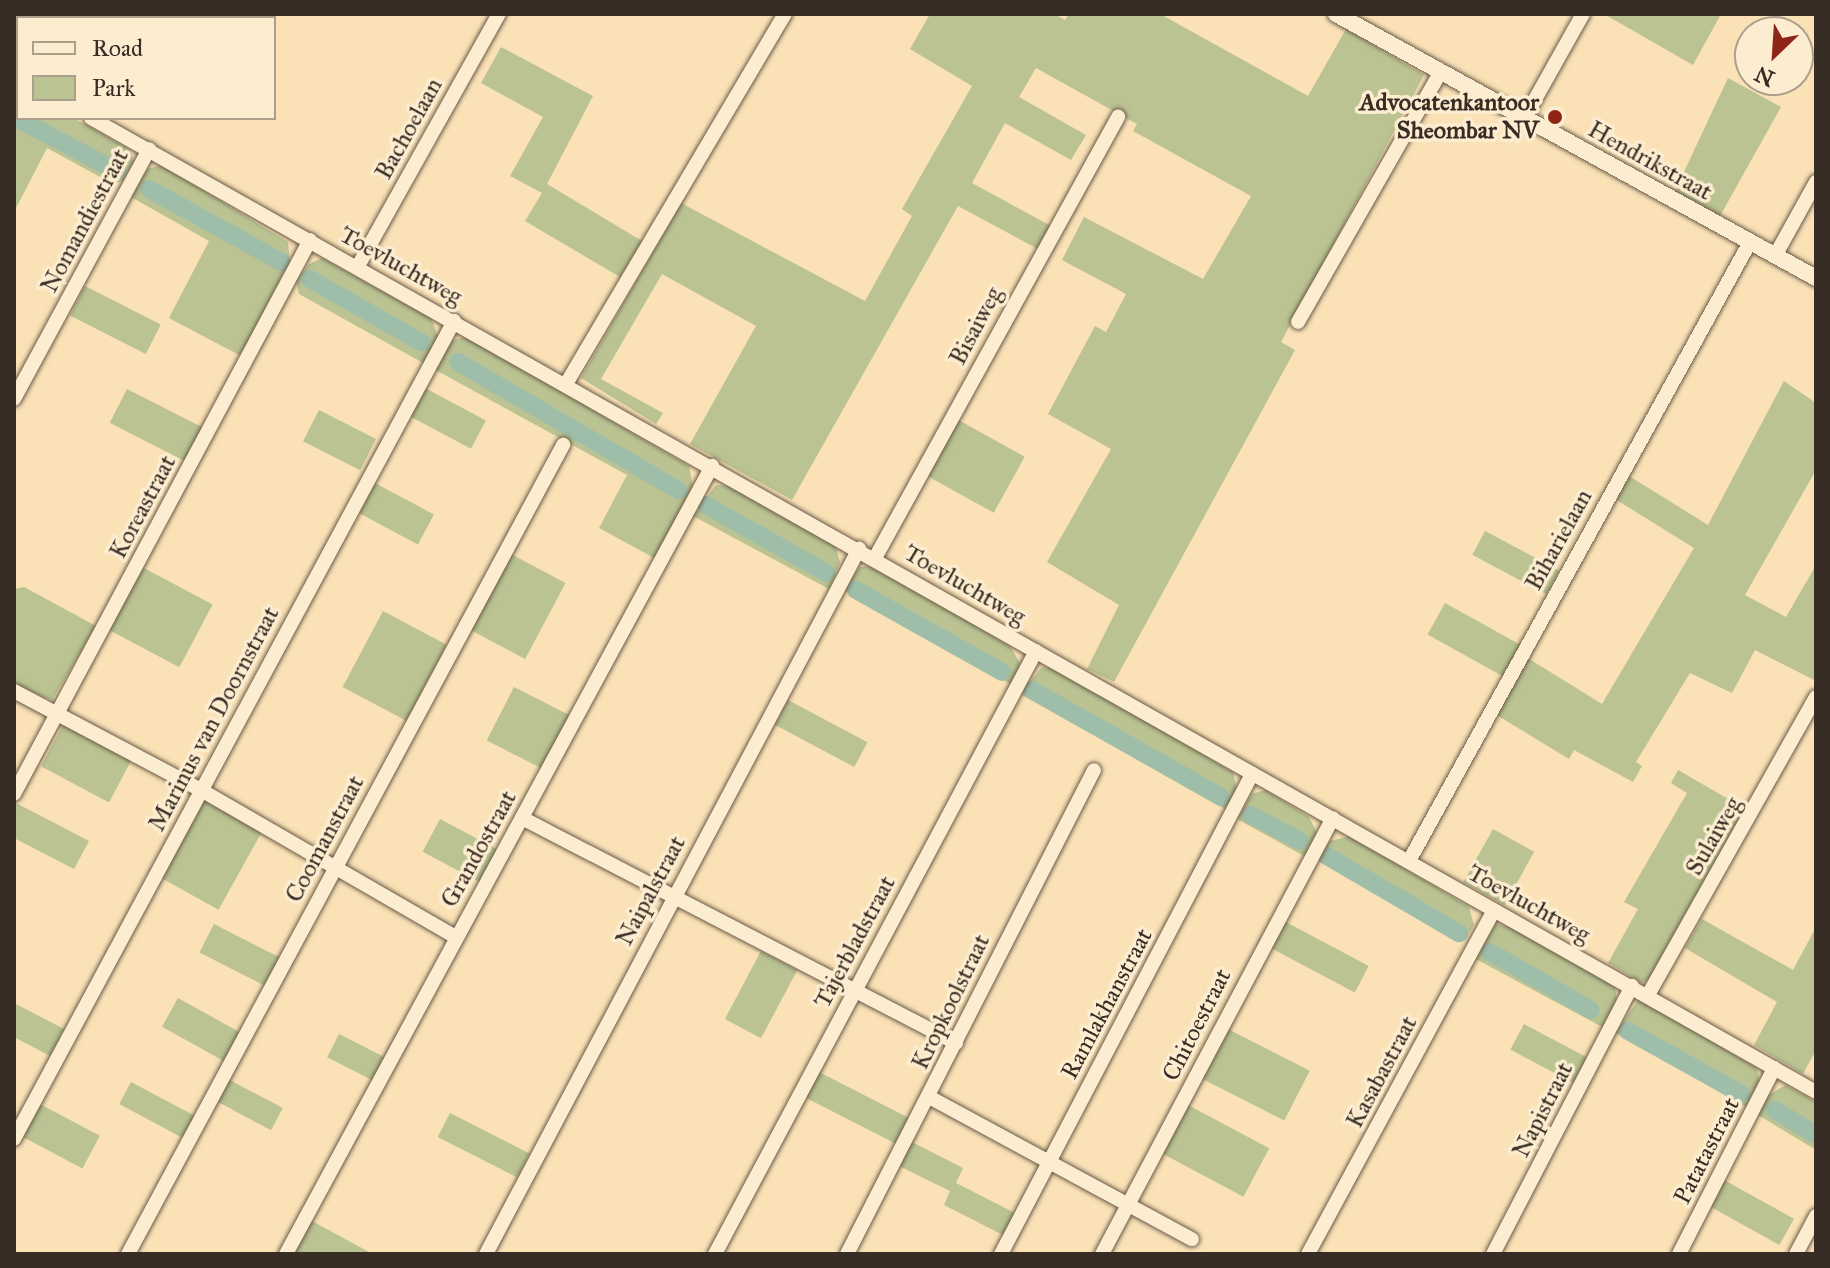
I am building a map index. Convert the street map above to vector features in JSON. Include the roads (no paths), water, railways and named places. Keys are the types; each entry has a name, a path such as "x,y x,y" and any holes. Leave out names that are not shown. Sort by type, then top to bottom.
{"street":[{"name":"Bachoelaan","path":"358,266 499,14"},
{"path":"566,384 785,14"},
{"name":"Hendrikstraat","path":"1336,14 1816,278"},
{"path":"1524,119 1583,14"},
{"path":"1298,322 1440,73"},
{"name":"Bisaiweg","path":"875,558 1118,117"},
{"name":"Toevluchtweg","path":"95,120 1816,1092"},
{"name":"Nomandiestraat","path":"14,399 149,149"},
{"path":"1775,256 1816,182"},
{"name":"Koreastraat","path":"14,794 310,240"},
{"name":"Biharielaan","path":"1409,861 1750,242"},
{"name":"Marinus van Doornstraat","path":"14,1139 454,321"},
{"name":"Coomanstraat","path":"128,1254 563,445"},
{"name":"Grandostraat","path":"286,1254 712,466"},
{"name":"Naipalstraat","path":"486,1254 859,549"},
{"name":"Tajerbladstraat","path":"715,1254 1036,651"},
{"path":"14,691 201,790 456,937"},
{"name":"Sulaiweg","path":"1648,995 1816,697"},
{"name":"Kropkoolstraat","path":"847,1254 1094,770"},
{"name":"Ramlakhanstraat","path":"1001,1254 1252,774"},
{"path":"522,818 852,992 956,1043"},
{"name":"Chitoestraat","path":"1102,1254 1333,818"},
{"name":"Kasabastraat","path":"1308,1254 1494,910"},
{"name":"Napistraat","path":"1493,1254 1632,986"},
{"name":"Patatastraat","path":"1679,1254 1774,1068"},
{"path":"929,1097 1051,1159 1192,1239"},
{"path":"1796,1254 1816,1216"}],"waterway":[{"path":"20,120 117,171"},
{"path":"149,189 281,262"},
{"path":"310,279 421,342"},
{"path":"458,362 678,490"},
{"path":"706,505 826,573"},
{"path":"856,590 1002,672"},
{"path":"1032,690 1221,797"},
{"path":"1251,815 1300,841"},
{"path":"1327,856 1459,933"},
{"path":"1490,952 1591,1010"},
{"path":"1628,1031 1741,1094"},
{"path":"1775,1110 1816,1135"}],"place":[{"name":"Advocatenkantoor Sheombar NV","path":"1555,117"}]}
